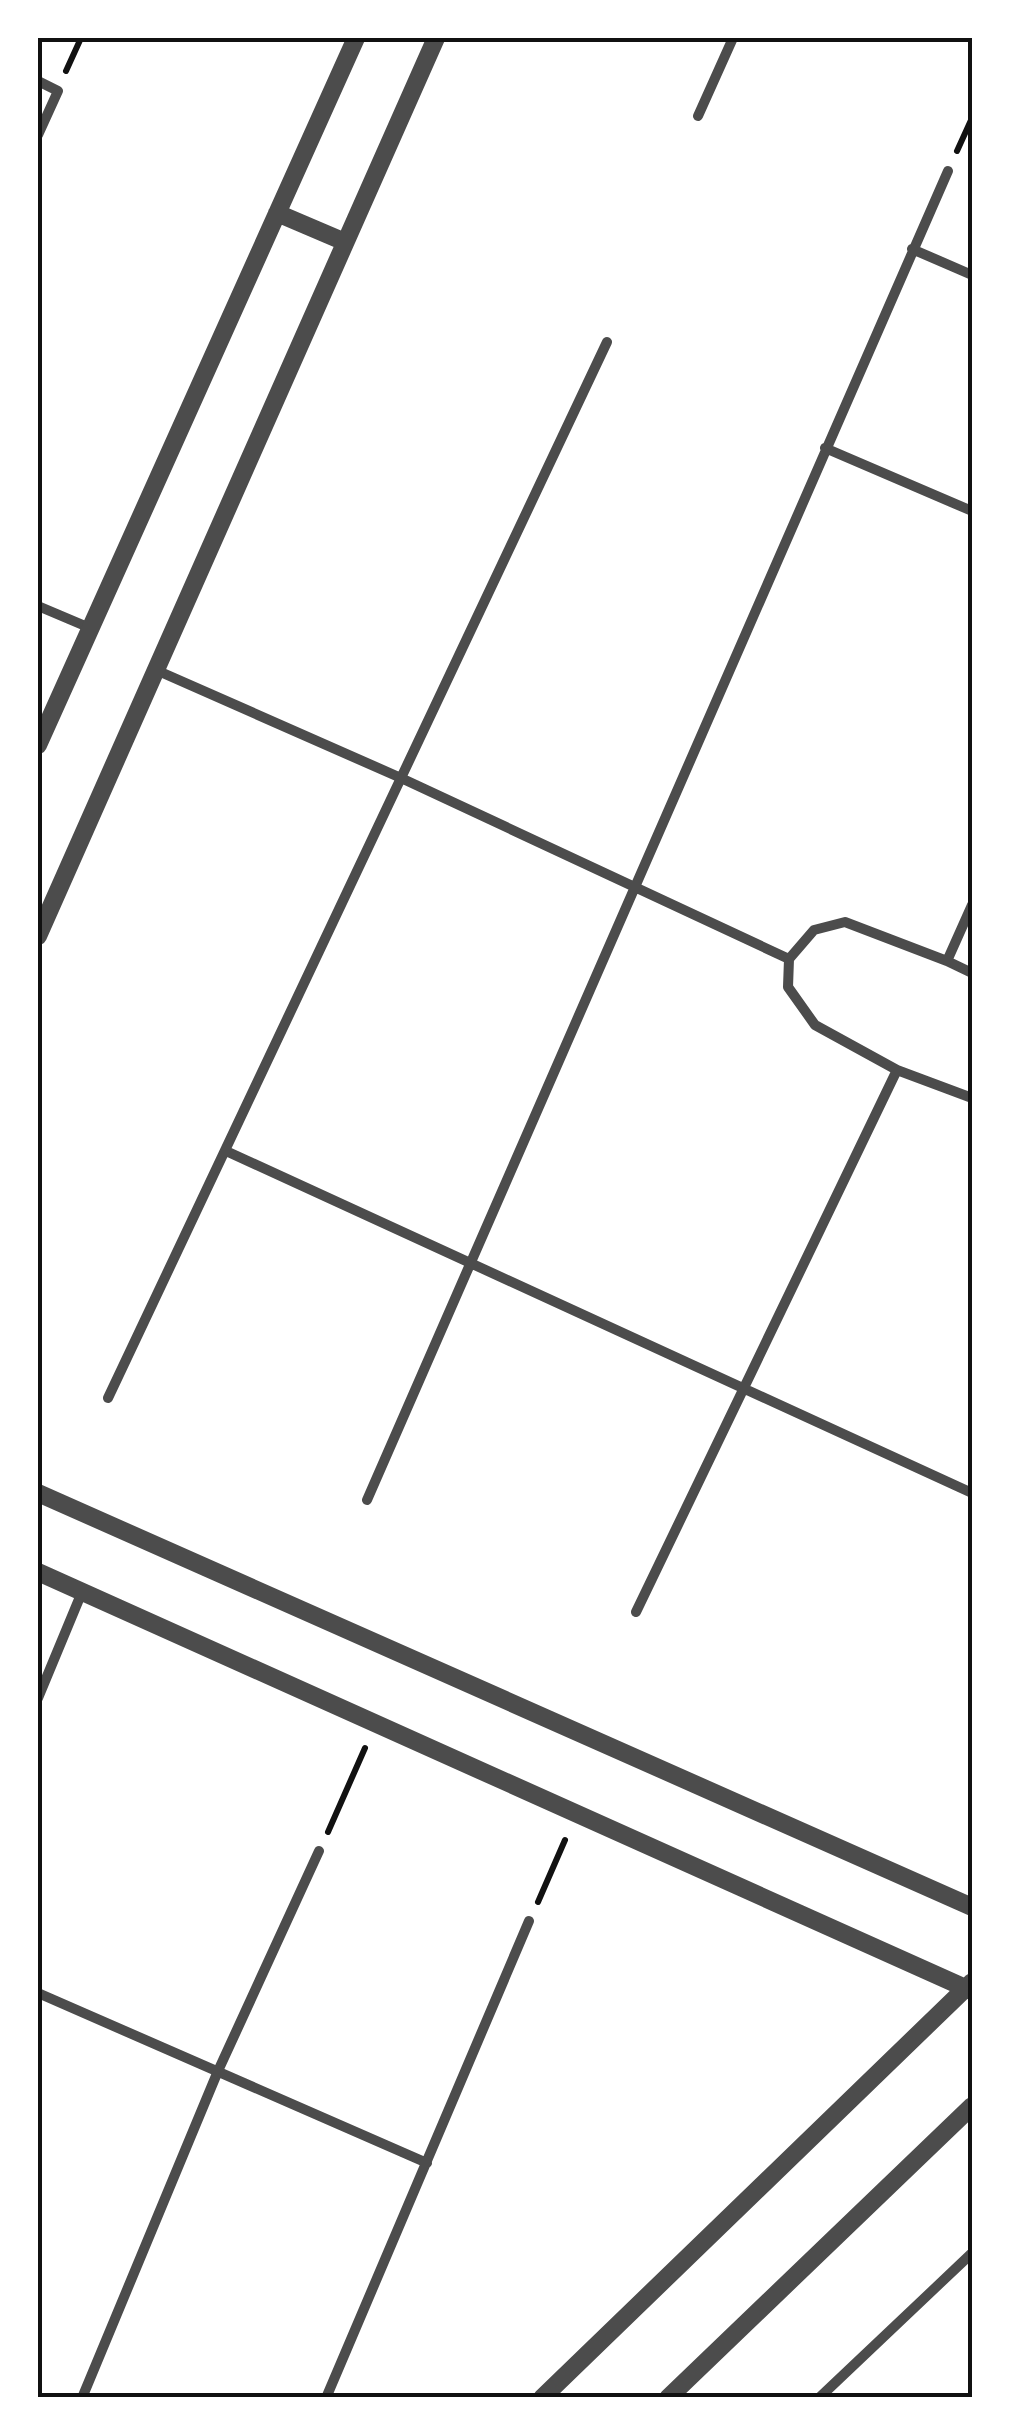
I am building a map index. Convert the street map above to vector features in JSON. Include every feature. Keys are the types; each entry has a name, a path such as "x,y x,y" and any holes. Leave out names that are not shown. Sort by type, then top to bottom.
{"street":[{"path":"38,745 356,38"},
{"path":"38,936 436,38"},
{"path":"698,116 734,38"},
{"path":"38,82 58,90 38,134"},
{"path":"367,1500 948,170"},
{"path":"277,213 345,242"},
{"path":"912,249 972,275"},
{"path":"108,1398 607,342"},
{"path":"825,448 972,511"},
{"path":"38,606 90,628"},
{"path":"156,670 401,778 789,959"},
{"path":"947,960 972,904"},
{"path":"972,973 845,922 814,930 789,959 788,987 814,1025 897,1070 972,1098"},
{"path":"636,1612 897,1070"},
{"path":"226,1150 972,1493"},
{"path":"38,1494 972,1907"},
{"path":"38,1572 970,1987 542,2398"},
{"path":"38,1698 82,1592"},
{"path":"82,2398 218,2071 319,1851"},
{"path":"326,2398 529,1921"},
{"path":"38,1993 427,2163"},
{"path":"668,2398 972,2106"},
{"path":"818,2398 972,2252"}],"path":[{"path":"58,90 81,38"},
{"path":"948,170 972,118"},
{"path":"319,1851 376,1724"},
{"path":"529,1921 576,1814"}]}
